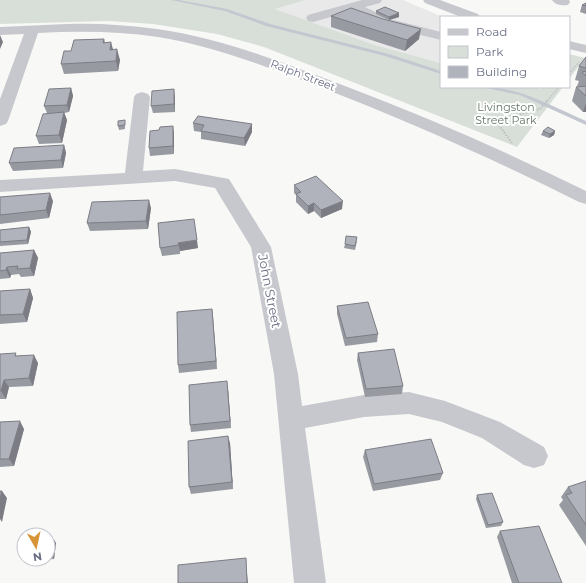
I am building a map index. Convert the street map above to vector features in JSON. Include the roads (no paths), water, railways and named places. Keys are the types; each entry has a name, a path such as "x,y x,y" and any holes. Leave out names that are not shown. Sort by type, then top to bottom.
{"street":[{"path":"313,18 375,0 388,7"},
{"path":"429,0 470,16"},
{"path":"353,6 376,19 401,20 440,36"},
{"name":"Ralph Street","path":"0,32 102,28 133,30 168,34 224,47 366,99 516,164 586,198"},
{"path":"0,121 32,30"},
{"path":"570,46 585,53"},
{"path":"133,178 142,97"},
{"name":"John Street","path":"0,186 175,175 222,183 261,247 286,374 310,583"},
{"path":"291,419 364,406 409,403 444,412 491,430 534,456"}],"waterway":[{"path":"173,0 226,10 268,25 387,55 440,73"},
{"path":"491,88 521,94 586,123"}],"park label":[{"name":"Livingston Street Park","path":"506,113"}]}
